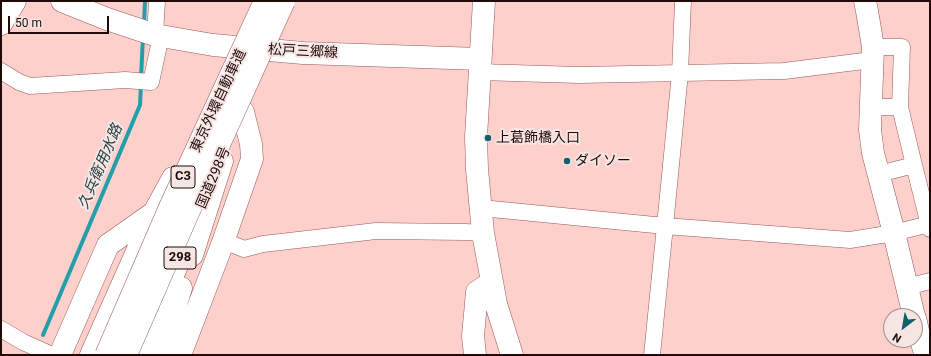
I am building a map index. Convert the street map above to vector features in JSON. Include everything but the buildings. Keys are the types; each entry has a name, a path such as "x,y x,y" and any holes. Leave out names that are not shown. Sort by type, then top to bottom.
{"main road":[{"path":"1,24 14,1"},
{"name":"松戸三郷線","path":"62,1 107,20 158,36 213,45 269,51 480,66"},
{"path":"91,355 155,211 188,148 256,1"},
{"name":"東京外環自動車道","path":"106,355 170,207 265,1"},
{"name":"東京外環自動車道","path":"126,355 188,213 284,1"},
{"name":"国道298号","path":"139,355 291,1"},
{"path":"484,1 476,137 481,208 483,233 496,304 512,355"},
{"path":"865,1 873,53 870,130 873,153 913,308"},
{"path":"180,355 224,241 252,159 251,144 243,112"},
{"name":"298","path":"157,355 169,326 222,161"},
{"path":"60,355 108,245 155,211"},
{"path":"475,355 473,336 476,292 492,282"},
{"path":"87,355 103,328"}],"street":[{"path":"1,71 30,86 125,80 152,82 158,36 158,1"},
{"path":"652,355 680,73 683,1"},
{"path":"480,66 579,75 784,71 902,47 900,107 929,227 850,240 665,226 481,208"},
{"path":"871,107 900,107"},
{"path":"879,174 914,165"},
{"path":"224,241 244,249 263,244 376,231 483,233"},
{"path":"907,287 930,281"},
{"path":"1,329 52,355"}],"waterway":[{"name":"久兵衛用水路","path":"144,24 145,1"},
{"name":"久兵衛用水路","path":"141,78 143,37"},
{"name":"久兵衛用水路","path":"43,335 140,105 141,85"}],"place":[{"name":"上葛飾橋入口","path":"488,138"},
{"name":"ダイソー","path":"567,161"}]}
